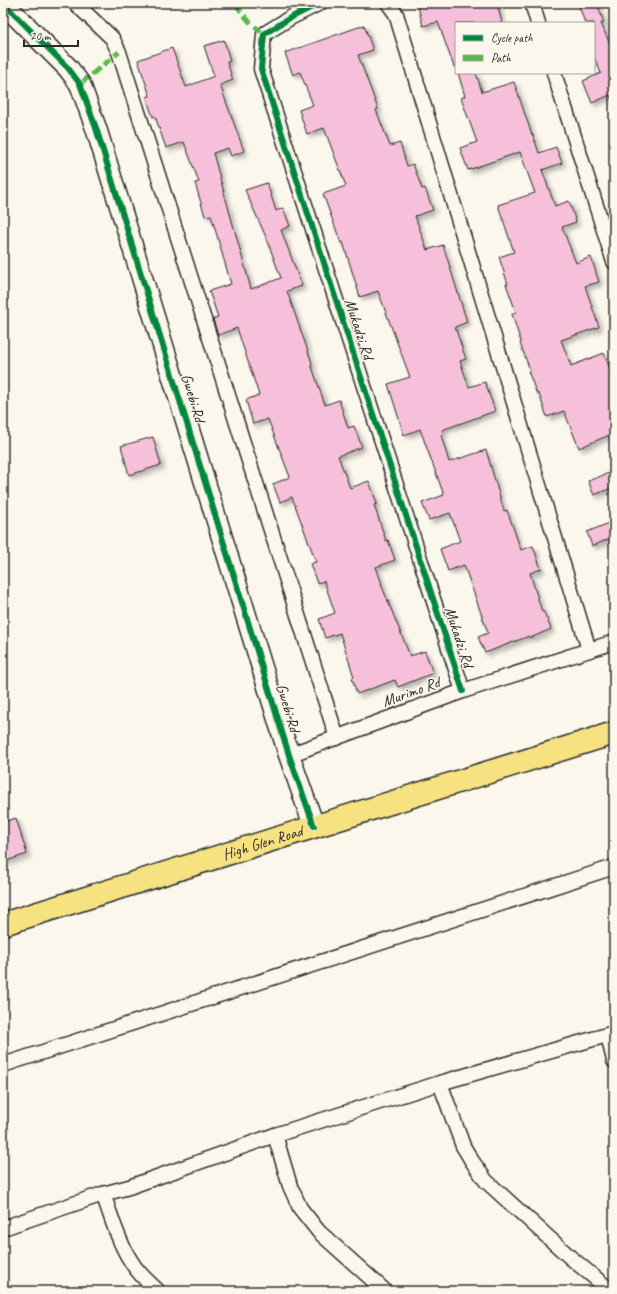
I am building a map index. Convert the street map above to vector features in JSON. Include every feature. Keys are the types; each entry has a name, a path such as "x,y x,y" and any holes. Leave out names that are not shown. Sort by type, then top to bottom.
{"main road":[{"name":"High Glen Road","path":"3,924 614,733"}],"street":[{"name":"Gwebi Rd","path":"3,3 56,54 80,84 100,143 289,755 314,826"},
{"path":"75,3 112,38 119,52 337,738"},
{"name":"Mukadzi Rd","path":"320,3 290,18 264,34 261,69 463,691"},
{"path":"388,3 396,14 589,650"},
{"path":"532,3 538,22"},
{"path":"554,74 614,262"},
{"name":"Murimo Rd","path":"289,755 463,691 614,642"},
{"path":"3,1065 614,867"},
{"path":"3,1228 103,1194 129,1187 275,1135 440,1083 611,1034 614,1061"},
{"path":"440,1083 463,1146 486,1181 566,1253 611,1291"},
{"path":"275,1135 290,1186 300,1208 319,1232 385,1291"},
{"path":"103,1194 119,1238 129,1258 146,1280 158,1291"}],"building":[{"path":"417,3 497,3 502,22 455,22 454,67 438,22 423,26"},
{"path":"578,3 597,3 604,23 601,23 614,54 614,104 610,95 592,103 583,81 601,73 595,59 595,22 585,22"},
{"path":"364,25 373,50 358,55 378,109 376,110 390,146 400,143 407,166 413,164 422,189 425,188 433,210 415,216 427,250 443,245 467,322 455,327 466,359 460,361 469,387 485,382 495,411 442,430 443,435 441,435 449,462 486,450 504,511 507,510 521,550 533,546 541,569 530,573 542,612 544,612 551,629 530,638 529,636 485,653 478,637 488,633 464,565 448,571 440,549 460,541 450,513 429,520 422,503 444,495 420,429 404,435 388,384 410,377 378,291 360,297 343,242 341,243 323,194 346,186 324,128 307,134 299,110 313,105 300,72 293,75 285,53"},
{"path":"224,40 230,61 227,62 233,80 220,85 244,151 231,156 228,148 213,153 251,289 281,278 266,237 245,190 267,183 276,211 283,208 290,226 281,230 302,286 287,291 325,405 339,400 348,428 354,426 362,447 338,456 350,488 369,481 377,504 374,505 386,541 388,540 395,560 376,567 381,584 410,656 425,651 433,673 398,687 395,680 357,694 352,678 354,677 340,633 325,638 319,619 335,613 324,581 317,583 310,564 316,562 292,497 280,502 273,484 290,477 268,419 253,424 246,400 259,395 237,328 218,335 213,319 218,317 209,291 231,284 211,215 205,216 195,183 199,182 184,142 166,148 155,116 153,117 146,97 150,96 138,60 172,48 186,87 214,76 204,46"},
{"path":"458,74 476,74 482,92 514,82 539,153 556,147 562,163 542,170 555,206 569,201 576,222 562,227 576,263 591,257 599,282 585,286 599,327 561,340 571,366 604,353 614,380 614,433 579,448 564,411 547,417 539,394 537,394 528,371 530,370 520,343 521,342 512,314 516,312 506,284 508,284 499,257 514,252 498,205 535,193 520,152 468,170 460,148 477,142 461,98 465,96"},
{"path":"153,437 161,465 129,475 121,446"},
{"path":"614,471 614,487 594,495 588,481"},
{"path":"614,521 614,537 592,546 587,532"},
{"path":"16,818 27,854 3,862 3,822"}],"marked path":[{"path":"236,3 248,20 264,34"},
{"path":"80,84 119,52"}],"cycle path":[{"path":"3,3 68,68 80,84 96,128 289,755 314,826"},
{"path":"320,3 290,18 264,34 261,69 463,691"}]}
